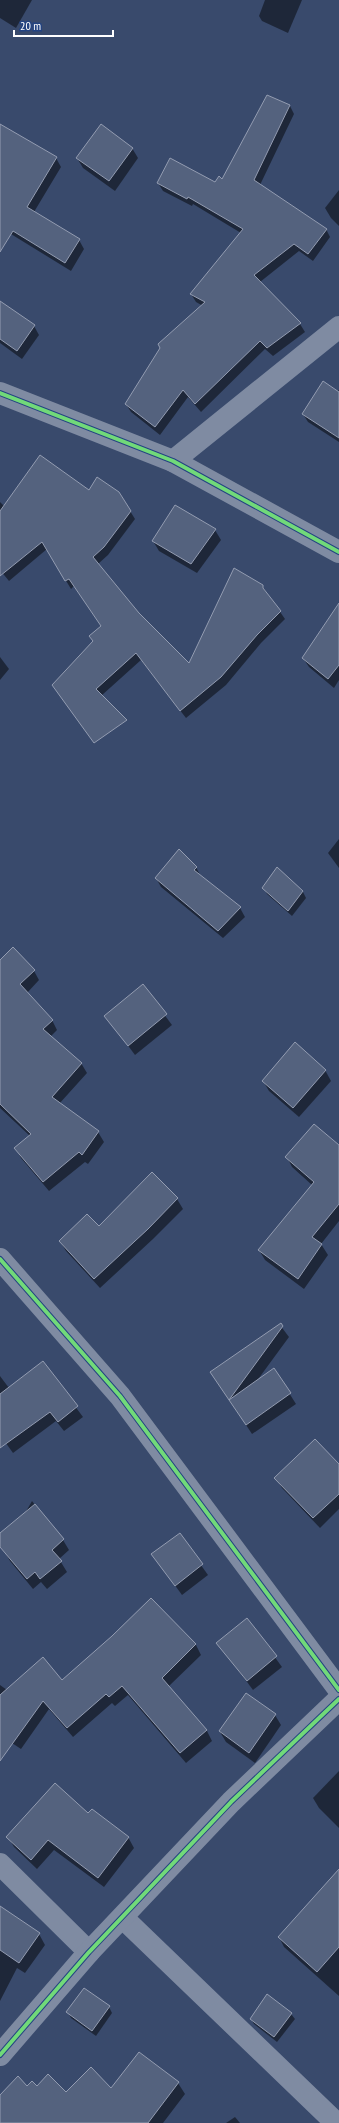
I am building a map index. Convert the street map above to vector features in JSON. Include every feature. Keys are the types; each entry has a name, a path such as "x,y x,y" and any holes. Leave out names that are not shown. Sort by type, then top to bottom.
{"street":[{"path":"173,461 339,327"},
{"path":"2,395 173,461 339,552"},
{"path":"0,1260 120,1396 339,1690"},
{"path":"0,2055 89,1952 123,1918 231,1802 339,1699"},
{"path":"0,1864 89,1952"},
{"path":"123,1918 336,2123"}],"building":[{"path":"267,95 290,105 254,180 327,229 308,254 294,244 254,275 301,323 267,348 260,341 195,404 183,390 155,427 125,404 160,348 158,344 205,302 190,294 243,229 188,197 187,199 157,183 170,158 215,182 219,176 222,179"},
{"path":"0,124 57,157 27,207 80,239 65,263 13,231 0,252"},
{"path":"101,124 133,148 109,181 76,158"},
{"path":"0,301 35,325 17,351 0,339"},
{"path":"323,381 339,392 339,438 302,414"},
{"path":"40,455 89,490 97,477 119,492 131,511 104,547 93,557 139,613 189,663 234,568 263,585 263,588 281,611 257,635 221,677 180,711 136,653 96,689 127,720 94,743 52,685 93,641 89,636 101,626 69,579 65,581 42,542 0,576 0,511"},
{"path":"175,505 216,529 191,564 152,541"},
{"path":"339,603 339,665 328,679 302,658"},
{"path":"179,849 197,867 194,870 241,907 218,931 155,878"},
{"path":"277,867 303,891 288,911 262,888"},
{"path":"13,947 35,970 20,984 53,1020 43,1029 82,1063 52,1097 99,1131 82,1155 79,1152 43,1182 14,1148 31,1134 0,1104 0,960"},
{"path":"143,984 167,1014 128,1046 104,1016"},
{"path":"295,1042 326,1070 293,1108 262,1081"},
{"path":"314,1124 339,1145 339,1204 312,1237 322,1244 298,1279 258,1250 314,1182 285,1157"},
{"path":"152,1172 178,1198 148,1229 94,1279 59,1241 87,1214 99,1226"},
{"path":"281,1323 283,1326 229,1400 210,1372"},
{"path":"43,1361 78,1406 58,1422 50,1412 0,1448 0,1394"},
{"path":"274,1368 291,1393 246,1425 229,1400"},
{"path":"315,1439 339,1464 339,1494 313,1518 274,1478"},
{"path":"35,1504 64,1539 52,1550 62,1561 40,1579 35,1572 27,1579 0,1547 0,1533"},
{"path":"180,1533 203,1564 175,1586 151,1554"},
{"path":"151,1598 196,1644 162,1678 207,1730 180,1753 122,1686 109,1697 106,1694 67,1728 43,1701 0,1761 0,1695 43,1657 62,1680 112,1636"},
{"path":"247,1618 277,1656 247,1681 216,1643"},
{"path":"246,1693 276,1714 249,1753 219,1731"},
{"path":"55,1783 88,1813 92,1809 129,1837 98,1878 48,1840 31,1860 6,1837"},
{"path":"339,1869 339,1947 317,1972 278,1937"},
{"path":"0,1906 40,1933 19,1963 0,1950"},
{"path":"84,1988 110,2006 92,2031 66,2012"},
{"path":"267,1994 292,2013 274,2037 250,2019"},
{"path":"139,2052 179,2082 148,2123 0,2123 0,2095 18,2076 27,2086 32,2081 37,2086 48,2074 66,2092 91,2067 111,2088"}],"cycle path":[{"path":"0,393 173,461 339,552"},
{"path":"0,1259 120,1396 339,1690"},
{"path":"0,2055 89,1952 231,1802 339,1699"}]}
